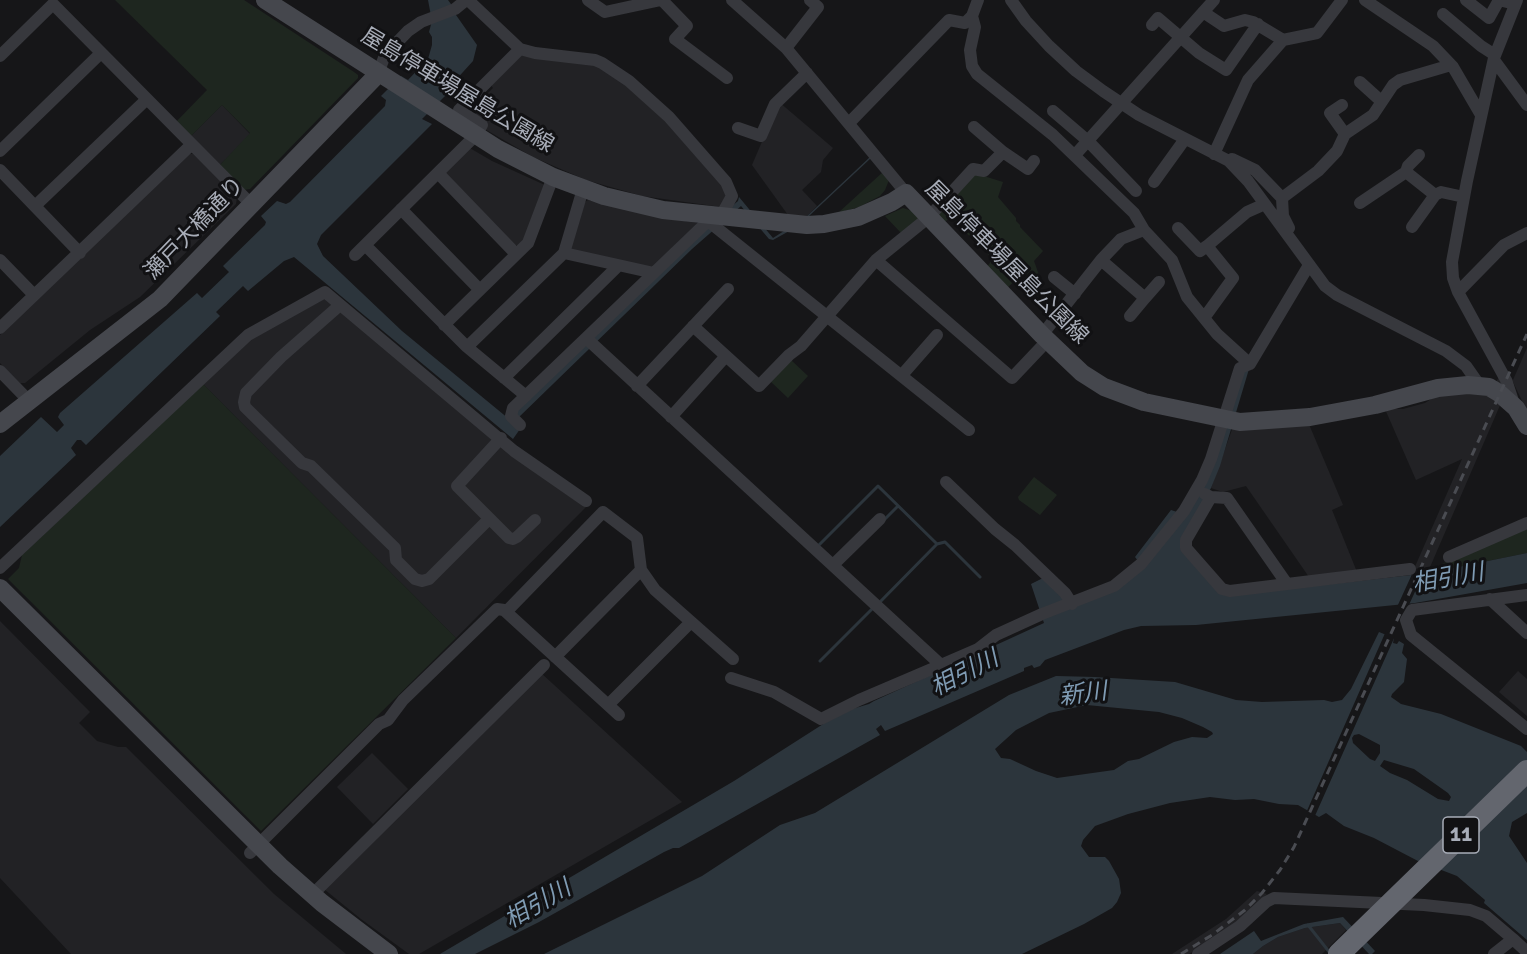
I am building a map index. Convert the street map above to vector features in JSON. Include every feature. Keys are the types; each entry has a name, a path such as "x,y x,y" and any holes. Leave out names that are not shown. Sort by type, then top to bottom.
{"highway":[{"name":"11","path":"1358,954 1402,902 1527,771"},
{"name":"11","path":"1339,954 1402,902 1527,789"}],"street":[{"name":"屋島停車場屋島公園線","path":"265,0 434,110 507,154 583,189 655,208 712,217 792,225 824,225 858,218 906,193 1045,338 1082,373 1104,387 1144,402 1240,422 1310,417 1458,385 1485,387"},
{"path":"385,78 385,55 408,31 421,21 455,9 467,0 520,49 595,60 629,81 669,117 726,182 732,196 731,201 654,273 589,341 511,412 511,416 520,425"},
{"path":"588,0 605,12 662,0 687,26 675,39 727,78"},
{"path":"732,0 786,48 906,193"},
{"path":"786,48 818,6 810,0"},
{"path":"849,123 949,20 965,23 972,16 978,0"},
{"path":"1011,0 1026,21 1069,65 1122,104 1229,161 1248,181 1326,286 1337,295 1417,335 1458,359 1485,387 1505,397 1527,426"},
{"path":"1075,155 1214,0"},
{"path":"1214,154 1248,80 1283,40 1317,33 1342,0"},
{"path":"1365,0 1433,46 1451,65 1481,115"},
{"path":"1466,0 1489,18 1499,0 1516,2 1495,57 1452,262 1453,278 1458,292 1506,380 1515,408"},
{"path":"0,55 53,2 252,205"},
{"path":"1203,12 1224,26 1245,20 1258,24 1283,40"},
{"path":"1443,14 1495,57 1527,105"},
{"path":"972,16 975,27 970,60 977,74 1053,135 1134,213 1144,230 1172,260 1187,297 1217,334 1250,364"},
{"path":"1158,18 1199,53 1226,70 1258,24"},
{"path":"355,255 476,135 482,125 459,110 520,49"},
{"path":"0,151 101,53"},
{"path":"1282,198 1318,171 1337,151 1346,134 1373,115 1393,85 1400,80 1451,65"},
{"path":"738,128 761,136 775,104 807,73"},
{"name":"瀬戸大橋通り","path":"0,424 160,299 252,205 385,78"},
{"path":"1360,82 1381,101"},
{"path":"35,206 147,99"},
{"path":"1342,105 1330,113 1346,134"},
{"path":"1053,111 1088,141 1136,191"},
{"path":"974,128 1028,169 1034,161"},
{"path":"1154,182 1185,139"},
{"path":"0,328 191,145"},
{"path":"693,326 759,386 801,346 876,260 929,217 974,169 984,171 1004,152"},
{"path":"1360,202 1406,172 1408,166 1419,155"},
{"path":"1229,161 1230,158 1255,170 1282,198 1283,216 1288,224 1292,241"},
{"path":"0,170 80,253"},
{"path":"1406,172 1435,195"},
{"path":"438,173 516,254"},
{"path":"444,326 528,243 553,177"},
{"path":"467,347 564,253 583,189"},
{"path":"1412,227 1435,195 1441,192 1464,197"},
{"path":"1178,228 1200,251 1247,212 1265,204"},
{"path":"401,209 480,290"},
{"path":"712,217 827,316 969,430"},
{"path":"876,260 1012,378 1045,338 1101,260 1121,240 1144,230"},
{"path":"1458,292 1504,245 1527,233"},
{"path":"365,245 444,326 526,396"},
{"path":"1204,318 1233,278 1207,246"},
{"path":"564,253 654,273"},
{"path":"0,260 34,295"},
{"path":"1101,260 1145,298"},
{"path":"504,378 618,266"},
{"path":"1309,266 1250,364 1240,368 1211,459 1204,493 1186,540 1186,548 1222,589 1230,591 1410,569"},
{"path":"1054,277 1075,294"},
{"path":"1130,316 1159,282"},
{"path":"637,386 728,289"},
{"path":"0,568 248,336 325,292 514,451 586,501"},
{"path":"340,305 281,357 246,393 243,402 245,407 395,548 396,560 415,579 422,581 429,579 489,519"},
{"path":"902,375 938,335"},
{"path":"589,341 941,665"},
{"path":"671,417 726,356"},
{"path":"1485,387 1496,375 1498,365"},
{"path":"0,371 30,402"},
{"name":"瀬戸大橋通り","path":"0,434 30,402"},
{"path":"501,438 457,486 489,519 513,539 535,520"},
{"path":"946,482 1065,593 1070,605"},
{"path":"731,678 774,692 821,720 859,700 978,649 996,635 1114,586 1141,564 1182,513 1204,493"},
{"path":"1204,493 1227,498 1287,584"},
{"path":"506,612 603,512 637,538 641,570 656,590 733,659"},
{"path":"833,565 862,530 880,519"},
{"path":"1449,557 1527,523"},
{"path":"555,657 641,570"},
{"path":"0,588 254,849 281,884 368,954"},
{"path":"1527,595 1412,610 1406,620 1411,635 1527,729"},
{"path":"1490,599 1527,633"},
{"path":"0,605 254,849 389,954"},
{"path":"254,849 379,724 388,720 403,700 497,609 506,612 619,715"},
{"path":"608,705 691,622"},
{"path":"312,895 544,665"},
{"path":"1198,954 1240,926 1274,897 1402,902 1470,910 1486,916 1527,952"},
{"path":"1494,954 1513,939"}],"shaded area":[{"path":"115,0 244,0 354,72 358,78 250,189 243,190 219,166 250,133 222,105 190,137 175,123 207,90"},
{"path":"521,52 594,62 644,97 722,182 727,193 721,207 642,196 586,180 533,157 483,128 468,113 493,88 490,84"},
{"path":"779,102 833,148 823,160 821,172 802,190 817,206 806,217 788,215 752,165"},
{"path":"222,105 250,134 219,166 190,137"},
{"path":"468,147 492,161 547,186 526,240 520,245 514,245 446,175 446,169"},
{"path":"188,154 193,154 237,197 236,204 140,297 90,330 25,383 20,383 0,363 0,335"},
{"path":"883,172 889,180 880,196 859,207 838,213"},
{"path":"974,173 1003,182 998,197 1016,218 1020,227 1043,251 1034,261 1039,275 1033,283 1021,275 1006,289 986,268 993,259 950,217 944,223 936,214"},
{"path":"588,200 659,217 698,223 650,270 573,253 570,247 582,204"},
{"path":"903,208 912,211 920,219 902,234 885,216"},
{"path":"324,298 586,507 456,638 203,384 251,339"},
{"path":"1527,348 1527,411 1513,382 1501,403 1430,567 1414,569 1462,459 1416,480 1385,409 1403,409 1425,403 1440,393 1468,389 1489,396 1504,367 1513,380"},
{"path":"791,360 808,376 788,398 770,381"},
{"path":"203,384 456,638 261,831 8,579 19,568 22,555"},
{"path":"1308,422 1343,505 1332,510 1357,572 1309,577 1246,486 1223,492 1211,488 1233,427"},
{"path":"1034,477 1057,495 1040,515 1018,497"},
{"path":"1527,527 1527,553 1429,573 1430,569"},
{"path":"0,621 90,712 79,723 97,741 126,747 274,894 346,954 71,954 0,878"},
{"path":"1518,671 1527,679 1527,716 1499,692"},
{"path":"541,673 682,802 419,954 409,954 324,889"},
{"path":"372,753 408,789 373,824 337,787"},
{"path":"1257,891 1267,894 1249,912 1214,939 1189,954 1172,954 1226,919"},
{"path":"1340,923 1346,930 1322,954 1253,954 1278,937 1305,928"}],"water":[{"path":"428,0 448,0 477,45 473,61 453,83 445,96 422,119 432,124 321,235 317,244 323,256 402,331 509,419 687,245 738,201 739,197 773,238 806,217 871,158 809,216 773,240 769,239 741,206 692,249 518,418 520,429 513,439 294,257 284,261 248,291 243,286 216,312 220,316 86,445 81,440 77,440 71,448 76,455 0,527 0,456 41,417 57,432 64,425 58,417 60,413 197,293 202,298 229,272 223,266 265,225 266,222 261,216 277,201 286,204 290,202 385,106 386,100 381,96 401,76 408,80 428,59 432,45 429,32 432,21"},
{"name":"相引川","path":"1249,369 1220,466 1211,488 1183,539 1217,589 1332,584 1429,573 1527,553 1527,583 1415,603 1196,625 1141,626 1124,630 1045,660 1040,666 1034,668 1032,665 1024,668 1024,671 885,731 881,725 876,729 880,735 679,848 664,852 539,922 475,954 440,954 734,781 842,712 869,704 1044,623 1031,584 1043,578 1064,597 1069,608 1142,566 1135,557 1171,510 1186,515 1242,370"},
{"name":"新川","path":"1379,632 1394,638 1393,643 1397,644 1399,641 1404,644 1402,653 1407,659 1404,682 1391,697 1401,704 1441,714 1521,746 1527,752 1527,813 1512,822 1509,836 1527,863 1527,940 1457,876 1418,861 1374,838 1344,826 1326,813 1319,817 1298,805 1254,799 1235,800 1210,797 1170,803 1095,826 1083,840 1081,846 1089,857 1105,857 1109,861 1119,879 1121,893 1117,902 1112,908 1084,924 1022,954 544,954 702,876 780,825 815,813 1009,695 1056,676 1175,682 1236,700 1262,702 1324,700 1332,702 1342,700 1351,689","holes":["1087,705 1159,712 1182,718 1213,734 1207,738 1192,737 1174,742 1139,759 1128,761 1114,770 1057,778 1010,759 1001,758 995,749 1016,730 1049,713","1359,734 1380,745 1380,753 1375,761 1353,743 1354,735","1384,760 1414,769 1451,797 1449,801 1438,799 1380,766"]},
{"path":"1343,917 1375,951 1372,954 1369,954 1340,923 1305,928 1278,937 1253,954 1220,954 1254,931 1261,941 1304,924"}],"pier":[{"path":"1425,570 1408,607 1397,607 1413,572"},
{"path":"1386,631 1395,636 1314,818 1306,813"}],"waterway":[{"path":"818,546 878,486 937,544"},
{"path":"884,520 898,506"},
{"path":"878,604 937,544 945,542 980,577"},
{"path":"820,661 874,607"},
{"path":"1308,925 1330,953"}],"railway":[{"path":"1181,954 1212,935 1245,910 1280,870 1294,847 1527,334"}]}
